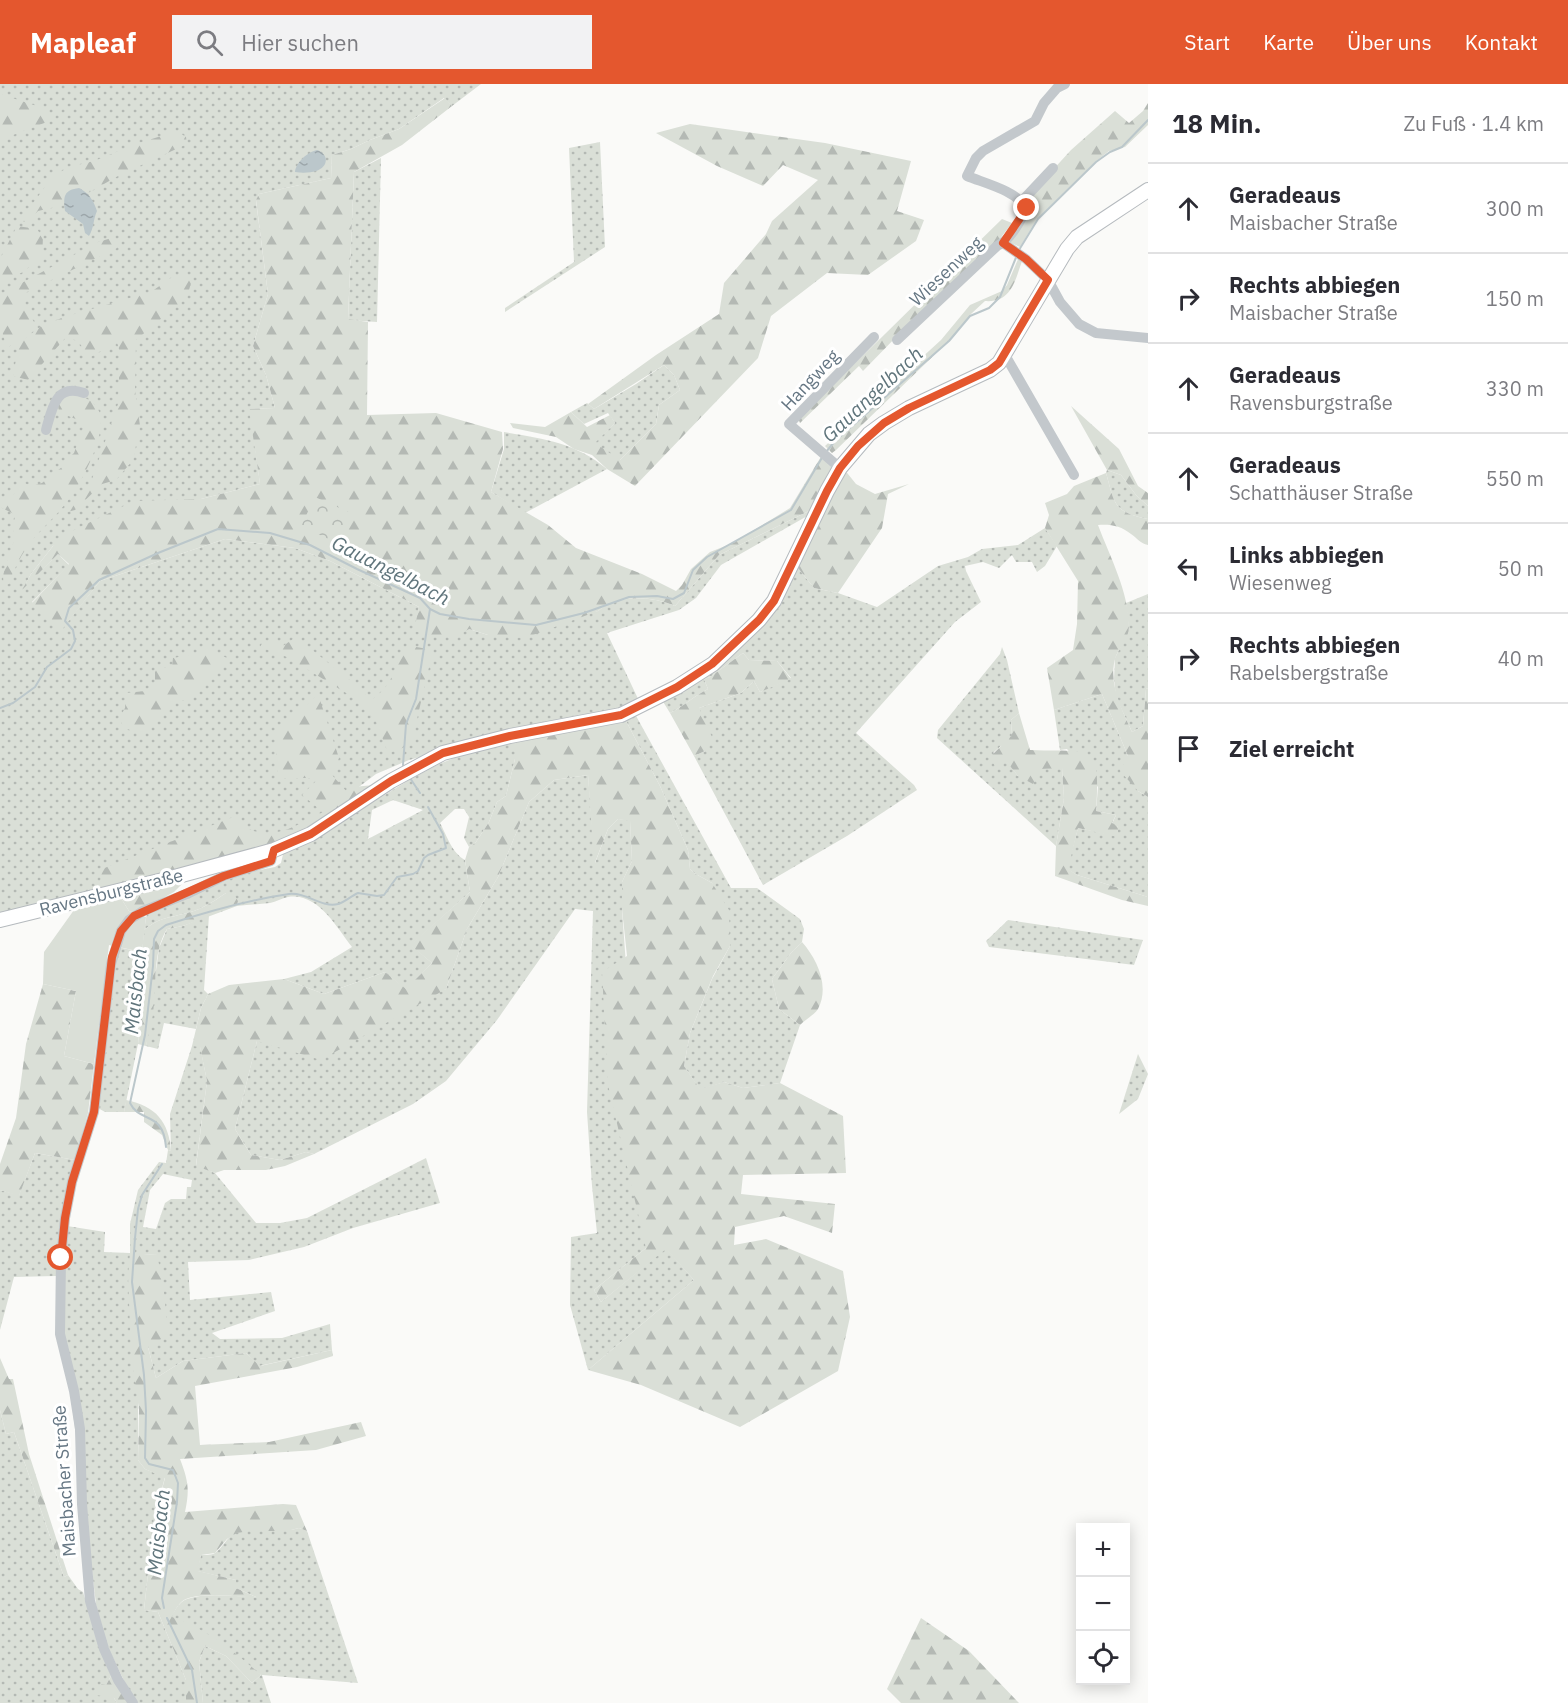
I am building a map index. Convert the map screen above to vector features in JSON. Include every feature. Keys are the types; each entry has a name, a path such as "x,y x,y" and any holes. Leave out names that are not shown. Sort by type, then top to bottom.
{"main road":[{"path":"1005,355 1048,280 1077,237 1148,190"},
{"name":"Ravensburgstraße","path":"0,920 274,850 311,834 391,781 443,753 498,738 621,715 677,687 712,664 759,620 774,601 827,491 840,468 863,440 884,423 909,408 990,370 1005,355"}],"street":[{"path":"1003,243 1027,208 1022,201 999,188 967,176 976,158 983,151 1035,121 1044,103 1057,88 1065,84"},
{"path":"1022,201 1053,168"},
{"name":"Wiesenweg","path":"897,340 997,246 1003,243 1026,259 1048,280 1060,302 1079,324 1103,334 1148,338"},
{"name":"Hangweg","path":"840,468 789,424 874,337"},
{"path":"1005,355 1074,475"},
{"path":"46,430 54,405 64,392 70,390 84,393"},
{"name":"Maisbacher Straße","path":"133,1703 111,1665 95,1624 90,1601 82,1504 80,1430 74,1391 60,1334 61,1258 66,1212 72,1182 94,1112 111,964 121,931 129,920 143,911 224,876 271,861 274,850"}],"green space":[{"path":"0,84 481,84 452,106 444,98 399,129 332,155 331,178 259,194 256,201 268,294 253,346 266,375 275,408 250,409 260,484 201,499 53,546 24,587 58,554 69,565 32,602 61,630 100,581 225,539 295,548 330,561 419,607 415,631 469,629 488,635 598,611 606,605 625,599 656,600 675,606 719,555 811,510 809,515 721,565 696,598 679,610 607,633 640,703 609,714 506,734 409,760 376,774 327,811 261,847 0,916"},
{"path":"0,94 46,109 52,120 0,140"},
{"path":"445,98 452,106 402,145 354,172 348,319 368,322 367,415 436,413 502,432 503,449 491,492 548,525 576,548 642,574 676,591 691,569 710,552 733,543 790,508 822,455 834,466 811,510 719,555 675,606 656,600 626,599 525,638 488,635 469,629 455,637 437,637 414,631 419,607 330,561 295,548 225,539 100,581 61,631 32,603 69,564 58,554 22,590 31,574 53,546 74,530 134,501 201,499 260,484 249,409 275,408 266,375 253,346 268,294 256,200 259,194 331,178 332,155 399,129"},
{"path":"1148,103 1148,125 1125,147 1109,151 1095,162 1037,219 1020,247 1009,242 1031,205 1029,196 1071,150 1115,111 1129,123 1143,111"},
{"path":"690,124 825,143 911,161 897,211 924,220 916,241 868,275 827,273 771,316 758,358 635,486 607,469 592,455 574,449 556,437 513,428 510,423 545,427 571,412 587,427 610,415 615,423 595,443 620,460 656,424 659,405 680,390 674,375 664,365 594,409 588,404 656,355 719,314 724,283 766,234 772,221 818,180 783,165 763,186 717,166 656,133"},
{"path":"177,131 186,137 187,144 118,176 88,193 79,188 64,202 64,205 38,211 27,222 20,221 53,176 69,167 94,161"},
{"path":"600,142 605,247 505,312 505,308 574,262 569,148"},
{"path":"381,158 377,322 348,320 354,172"},
{"path":"1002,219 1012,223 999,240 863,371 859,366 800,423 798,418"},
{"path":"17,226 37,229 43,238 42,256 23,272 0,283 0,259"},
{"path":"115,237 117,248 25,293 25,308 36,325 5,350 6,344 0,326 1,294 98,242"},
{"path":"1019,257 1022,261 1011,289 1001,298 985,301 971,314 955,335 832,453 825,446 941,340 970,305 1002,291"},
{"path":"193,276 187,297 136,340 135,390 140,426 133,460 116,480 102,484 75,510 67,512 83,494 92,479 118,404 120,353 117,342 85,360 81,345 68,335 28,380 13,376 19,343 40,327 64,317 151,292 172,277"},
{"path":"664,365 674,375 680,390 659,405 656,424 619,461 594,443 615,423 608,413 584,424 571,412 587,403 594,409"},
{"path":"67,394 77,395 95,405 100,414 100,434 86,470 74,491 27,547 16,565 9,584 4,585 5,568 13,545 13,525 16,515 0,507 0,500 11,497 24,483 32,486 42,483 67,463 66,460 74,453 85,423 59,412 58,405"},
{"path":"1071,406 1119,449 1138,486 1148,493 1148,506 1136,495 1121,475 1107,470"},
{"path":"504,432 571,447 607,469 525,513 491,492 504,449"},
{"path":"844,469 856,484 875,494 909,484 888,494 882,528 838,593 814,588 798,568 817,517"},
{"path":"1107,470 1121,475 1136,495 1148,506 1148,519 1128,513 1117,505 1111,492"},
{"path":"1106,473 1117,505 1128,513 1148,519 1148,545 1120,527 1098,525 1126,601 1129,631 1116,656 1113,676 1117,695 1132,732 1143,726 1146,689 1148,688 1148,797 1138,791 1120,771 1128,756 1102,694 1054,710 1047,668 1073,650 1077,624 1078,581 1045,528 1049,515 1045,503 1067,494 1074,486"},
{"path":"315,497 353,514 339,544 301,526"},
{"path":"1045,528 1057,546 1045,566 1037,572 1032,562 1016,562 1012,555 999,568 983,562 965,566 981,602 955,622 856,733 917,790 847,836 763,885 694,756 705,751 699,708 741,693 754,681 760,692 791,678 777,661 749,660 743,653 704,679 708,689 670,713 662,700 742,646 774,610 798,568 814,588 838,593 877,607 938,566 968,557 982,549 1018,545"},
{"path":"1148,594 1148,688 1146,689 1143,726 1132,732 1116,697 1115,658 1129,629 1126,603"},
{"path":"296,637 361,689 370,701 388,684 402,648 411,646 433,650 411,745 388,753 376,721 351,696 287,657 260,647 264,640 283,646"},
{"path":"202,646 229,661 185,700 176,700 171,706 162,709 156,721 139,734 123,727 120,717 125,708 126,693 155,690 155,669 172,667 173,658 201,653"},
{"path":"1002,647 1019,713 1011,720 1012,736 993,753 1006,760 1018,776 1040,769 1062,767 1064,798 1056,846 937,738 938,730 1000,654"},
{"path":"743,653 749,660 777,661 791,679 760,692 754,681 741,693 699,708 712,737 705,751 694,756 670,713 708,689 704,679"},
{"path":"318,694 339,758 332,775 347,792 353,787 374,785 303,832 279,845 99,891 102,869 233,817 256,832 267,833 289,829 323,812 302,795 319,778 278,778 275,735"},
{"path":"1102,694 1128,756 1138,791 1148,797 1148,897 1077,875 1067,869 1078,828 1118,836 1118,827 1112,824 1116,815 1096,811 1098,787 1067,749 1060,750 1054,710"},
{"path":"1019,713 1030,750 1079,752 1088,755 1093,761 1096,772 1096,811 1116,815 1112,823 1118,827 1118,837 1078,828 1068,869 1077,875 1148,897 1148,906 1122,900 1055,876 1056,846 1064,798 1062,768 1041,769 1033,784 1018,776 1006,761 995,766 990,757 1001,746 1002,738 1012,736 1011,720"},
{"path":"635,714 731,888 757,888 800,919 804,929 802,942 772,979 779,1009 800,1025 780,1083 743,1088 724,1082 700,1090 684,1066 690,1033 712,979 730,946 712,883 690,869 688,850 660,786 625,719"},
{"path":"625,719 660,786 688,850 690,869 712,883 729,910 730,946 713,976 690,1033 684,1066 700,1089 724,1082 743,1088 780,1083 843,1116 846,1173 743,1175 741,1194 835,1204 832,1233 784,1216 735,1227 734,1245 766,1239 843,1271 850,1317 838,1371 740,1427 641,1385 588,1370 694,1280 666,1249 601,1302 594,1290 646,1248 608,1085 602,972 627,956 622,909 622,882 632,861 630,821 618,819 608,829 594,865 588,775 554,780 529,802 498,877 467,929 446,989 321,1060 257,1041 235,1129 251,1155 280,1160 306,1152 314,1154 285,1166 266,1170 224,1170 215,1173 196,1166 207,1081 200,1047 192,1046 201,1008 208,994 229,985 284,979 324,994 385,972 406,989 432,963 410,945 470,892 465,860 469,847 476,842 489,822 497,802 506,796 515,759 515,741"},
{"path":"515,741 515,759 506,796 497,802 489,822 476,842 469,847 464,838 469,817 464,809 455,809 440,823 453,849 465,860 470,892 411,945 432,963 406,990 385,972 324,994 284,979 311,972 352,947 326,913 309,900 299,897 237,906 238,901 226,893 189,913 159,921 144,930 147,913 245,873 275,867 281,863 284,850 316,837 409,780 462,755","holes":["393,800 423,810 368,839 372,810"]},
{"path":"588,775 595,863 608,829 618,819 630,820 632,861 622,882 622,909 646,1248 594,1290 601,1302 666,1248 694,1280 588,1370 570,1305 571,1237 597,1233 587,1112 593,911 575,909 497,1020 446,1081 413,1104 314,1154 306,1152 280,1160 251,1155 235,1129 257,1041 446,989 467,929 498,877 529,802 554,780"},
{"path":"189,877 174,892 135,913 129,911 119,895"},
{"path":"226,893 233,893 238,901 237,906 183,926 167,929 162,938 157,959 154,1003 146,1046 138,1044 146,958 142,952 144,930 159,921 189,913"},
{"path":"119,895 129,911 146,917 142,952 109,945 94,1064 64,1056 76,991 43,984 44,952 74,910"},
{"path":"209,915 204,990 208,994 201,1008 196,1029 164,1023 158,1049 146,1046 159,948 167,929 183,926"},
{"path":"1008,920 1143,940 1134,965 989,947 986,941"},
{"path":"802,942 817,965 823,991 818,1009 800,1025 779,1009 772,979"},
{"path":"117,947 142,952 146,957 138,1044 124,1112 105,1112 98,1108"},
{"path":"43,984 76,991 64,1056 94,1064 88,1113 75,1160 35,1153 19,1196 0,1190 0,1164 16,1118 26,1044"},
{"path":"192,1046 200,1046 207,1081 196,1165 215,1173 256,1223 280,1223 307,1218 426,1158 440,1203 353,1228 304,1247 249,1260 188,1262 190,1300 271,1292 275,1311 212,1333 220,1339 282,1338 330,1324 332,1350 259,1366 246,1353 183,1361 156,1378 148,1347 157,1255 138,1254 138,1460 145,1469 165,1477 154,1519 144,1610 158,1612 186,1680 186,1703 138,1703 129,1691 99,1629 64,1338 64,1274 67,1226 105,1232 104,1252 130,1253 130,1224 138,1190 159,1162 166,1163 168,1150 171,1151 170,1114","holes":["163,1174 192,1180 191,1187 187,1187 186,1199 171,1199 165,1203 156,1229 143,1227 150,1190"]},
{"path":"1138,1054 1148,1074 1138,1099 1119,1114"},
{"path":"126,1100 145,1106 159,1117 167,1132 171,1151 168,1150 162,1135 144,1122 144,1112 124,1112"},
{"path":"35,1153 75,1160 56,1276 14,1277 0,1330 0,1190 19,1195"},
{"path":"130,1253 157,1255 163,1282 168,1335 148,1347 156,1378 183,1361 246,1353 260,1366 332,1350 333,1356 297,1367 195,1386 200,1445 269,1442 361,1422 366,1436 316,1450 180,1459 187,1485 185,1512 283,1504 296,1505 307,1531 299,1528 287,1531 237,1533 227,1539 215,1553 201,1555 198,1571 236,1580 236,1588 258,1598 193,1597 181,1602 172,1617 208,1634 261,1675 252,1683 226,1656 205,1646 199,1662 203,1703 186,1703 186,1680 158,1612 144,1610 154,1519 165,1478 145,1469 138,1460 139,1410 131,1353 128,1276"},
{"path":"0,1358 9,1379 13,1379 29,1454 68,1575 64,1577 14,1432 6,1434 0,1410"},
{"path":"0,1410 6,1434 14,1432 64,1577 68,1575 83,1592 111,1676 106,1685 117,1703 0,1703"},
{"path":"299,1528 307,1531 358,1683 262,1675 271,1703 203,1703 199,1662 205,1646 226,1656 252,1683 261,1675 171,1617 182,1602 195,1597 212,1595 256,1597 236,1588 236,1580 197,1571 201,1555 215,1553 230,1537 243,1531"},
{"path":"921,1618 969,1651 1019,1703 901,1703 887,1689"},
{"path":"111,1676 128,1703 117,1703 114,1698 96,1695 101,1684 106,1685"}],"water":[{"path":"317,150 324,154 326,160 323,167 311,172 295,172 303,158"},
{"path":"79,188 91,198 97,211 89,236 85,233 83,224 65,211 64,201 67,192"}],"waterway":[{"name":"Gauangelbach","path":"1019,250 1038,219 1096,162 1122,147 1148,120"},
{"name":"Gauangelbach","path":"826,452 835,441 949,341 970,316 989,308 1000,297 1017,255"},
{"name":"Gauangelbach","path":"0,708 13,703 35,687 47,667 71,649 75,641 73,630 65,621 69,608 99,580 218,529 270,533 310,545 420,598 430,609 440,614 536,625 584,613 629,597 657,596 673,599 684,593 693,570 707,557 791,510 823,456"},
{"name":"Maisbach","path":"403,765 406,724 416,699 430,609"},
{"name":"Maisbach","path":"410,778 420,793"},
{"name":"Maisbach","path":"166,1147 161,1127 151,1119 139,1114 130,1103 145,1035 154,939 158,931 166,925 211,911 289,894 302,895 332,905 341,903 358,893 384,895 397,877 413,874 418,871 424,858 446,848 443,834 428,807"},
{"name":"Maisbach","path":"162,1164 142,1195 138,1209 132,1282 144,1375 145,1458 149,1464 173,1470 178,1483 162,1598 164,1608"},
{"name":"Maisbach","path":"167,1618 192,1670 197,1703"}],"route":[{"path":"61,1258 72,1182 94,1112 112,957 118,936 126,923 143,911 224,876 271,861 274,850 311,834 391,781 443,753 476,743 621,715 677,687 712,664 759,620 774,601 840,468 869,434 909,408 990,370 1005,355 1048,280 1026,259 1003,243 1027,208"}]}
